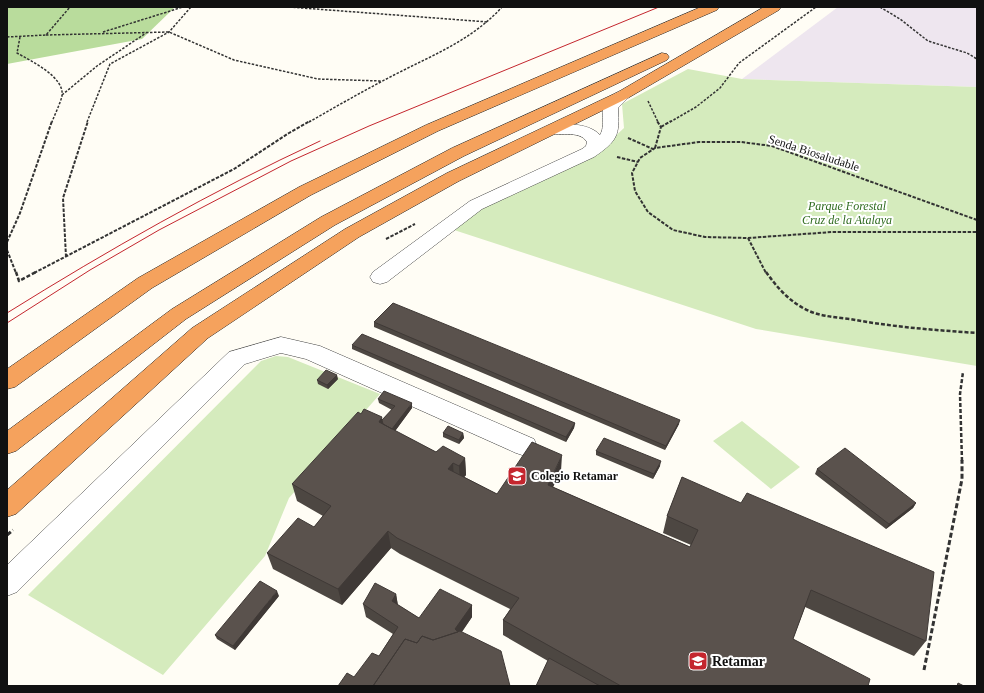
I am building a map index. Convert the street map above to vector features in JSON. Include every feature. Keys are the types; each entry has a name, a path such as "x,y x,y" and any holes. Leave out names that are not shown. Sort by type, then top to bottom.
{"highway":[{"path":"7,381 145,283 305,191 432,128 705,7"},
{"path":"658,29 712,7"},
{"path":"7,444 180,314 328,221 458,152 769,7"},
{"path":"7,506 200,333 352,233 453,177 623,95 774,7"}],"lane":[{"path":"380,278 450,223 476,206 591,152 609,135 611,127 610,108 613,103 623,95"},
{"path":"551,130 565,129 593,137 595,141 591,152"},
{"path":"7,583 237,358 281,345 312,352 525,446"}],"path":[{"path":"46,35 70,7"},
{"path":"98,34 183,7"},
{"path":"66,257 63,198 87,123 110,64 168,32 190,7"},
{"path":"289,7 488,22"},
{"path":"7,250 19,281 234,169 289,133 382,81 469,36 488,22 502,7"},
{"path":"661,127 696,107 720,88 739,63 816,7"},
{"path":"880,7 900,19 928,40 967,53 977,59"},
{"path":"62,95 73,88 89,72 118,50 147,32"},
{"path":"7,37 168,32 241,62 318,79 382,81"},
{"path":"7,242 20,213 62,95 60,83 42,67 17,53 20,37"},
{"name":"Senda Biosaludable","path":"638,162 640,158 656,148 684,142 741,142 772,146 977,220"},
{"path":"591,152 638,162 632,173 635,191 648,212 673,230 705,237 748,238 832,232 977,232"},
{"path":"381,242 415,223"},
{"path":"748,238 751,246 774,284 787,297 814,313 868,323 977,333"},
{"path":"924,670 962,479 960,394 963,372"},
{"path":"7,535 19,524"}],"shaded area":[{"path":"838,7 977,7 977,87 742,79"}],"green space":[{"path":"7,7 175,7 142,39 7,64"},
{"name":"Parque Forestal Cruz de la Atalaya","path":"688,69 742,79 977,87 977,366 756,329 454,230 483,206 594,156 624,128 622,104"},
{"path":"276,356 288,357 380,394 289,498 265,556 163,675 28,595 261,361"},
{"path":"742,421 800,467 771,489 713,441"}],"building":[{"path":"393,303 680,420 666,446 374,322"},
{"path":"362,334 575,423 566,437 352,345"},
{"path":"326,370 337,375 327,385 317,380"},
{"path":"384,391 412,403 392,429 383,424 382,420 395,406 378,399"},
{"path":"364,409 382,417 379,422 436,452 443,446 465,458 459,466 453,463 448,469 497,494 532,442 562,455 548,485 690,547 698,530 667,516 682,477 741,503 747,493 934,572 926,641 811,590 793,639 870,679 868,686 621,686 503,620 519,598 397,538 388,531 338,589 267,553 298,518 314,527 331,506 292,484 358,412 361,414"},
{"path":"448,426 463,433 459,440 443,433"},
{"path":"604,438 661,461 654,474 596,451"},
{"path":"845,448 916,503 889,524 817,469"},
{"path":"260,581 277,591 233,646 215,635"},
{"path":"375,583 396,594 392,601 419,618 440,589 472,605 455,629 458,632 433,640 422,636 417,643 405,639 373,686 338,686 347,673 354,677 372,653 379,656 398,627 363,604"},
{"path":"460,631 501,651 510,686 373,686 405,639 417,643 422,636 433,640"},
{"path":"549,658 600,686 536,686"},
{"path":"958,683 964,686 957,686"}],"tram line":[{"path":"7,323 90,270 159,230 291,161 369,126 659,7"},
{"path":"7,313 161,222 240,180 320,141"}],"place":[{"name":"Colegio Retamar","path":"517,476"},
{"name":"Retamar","path":"698,661"}]}
